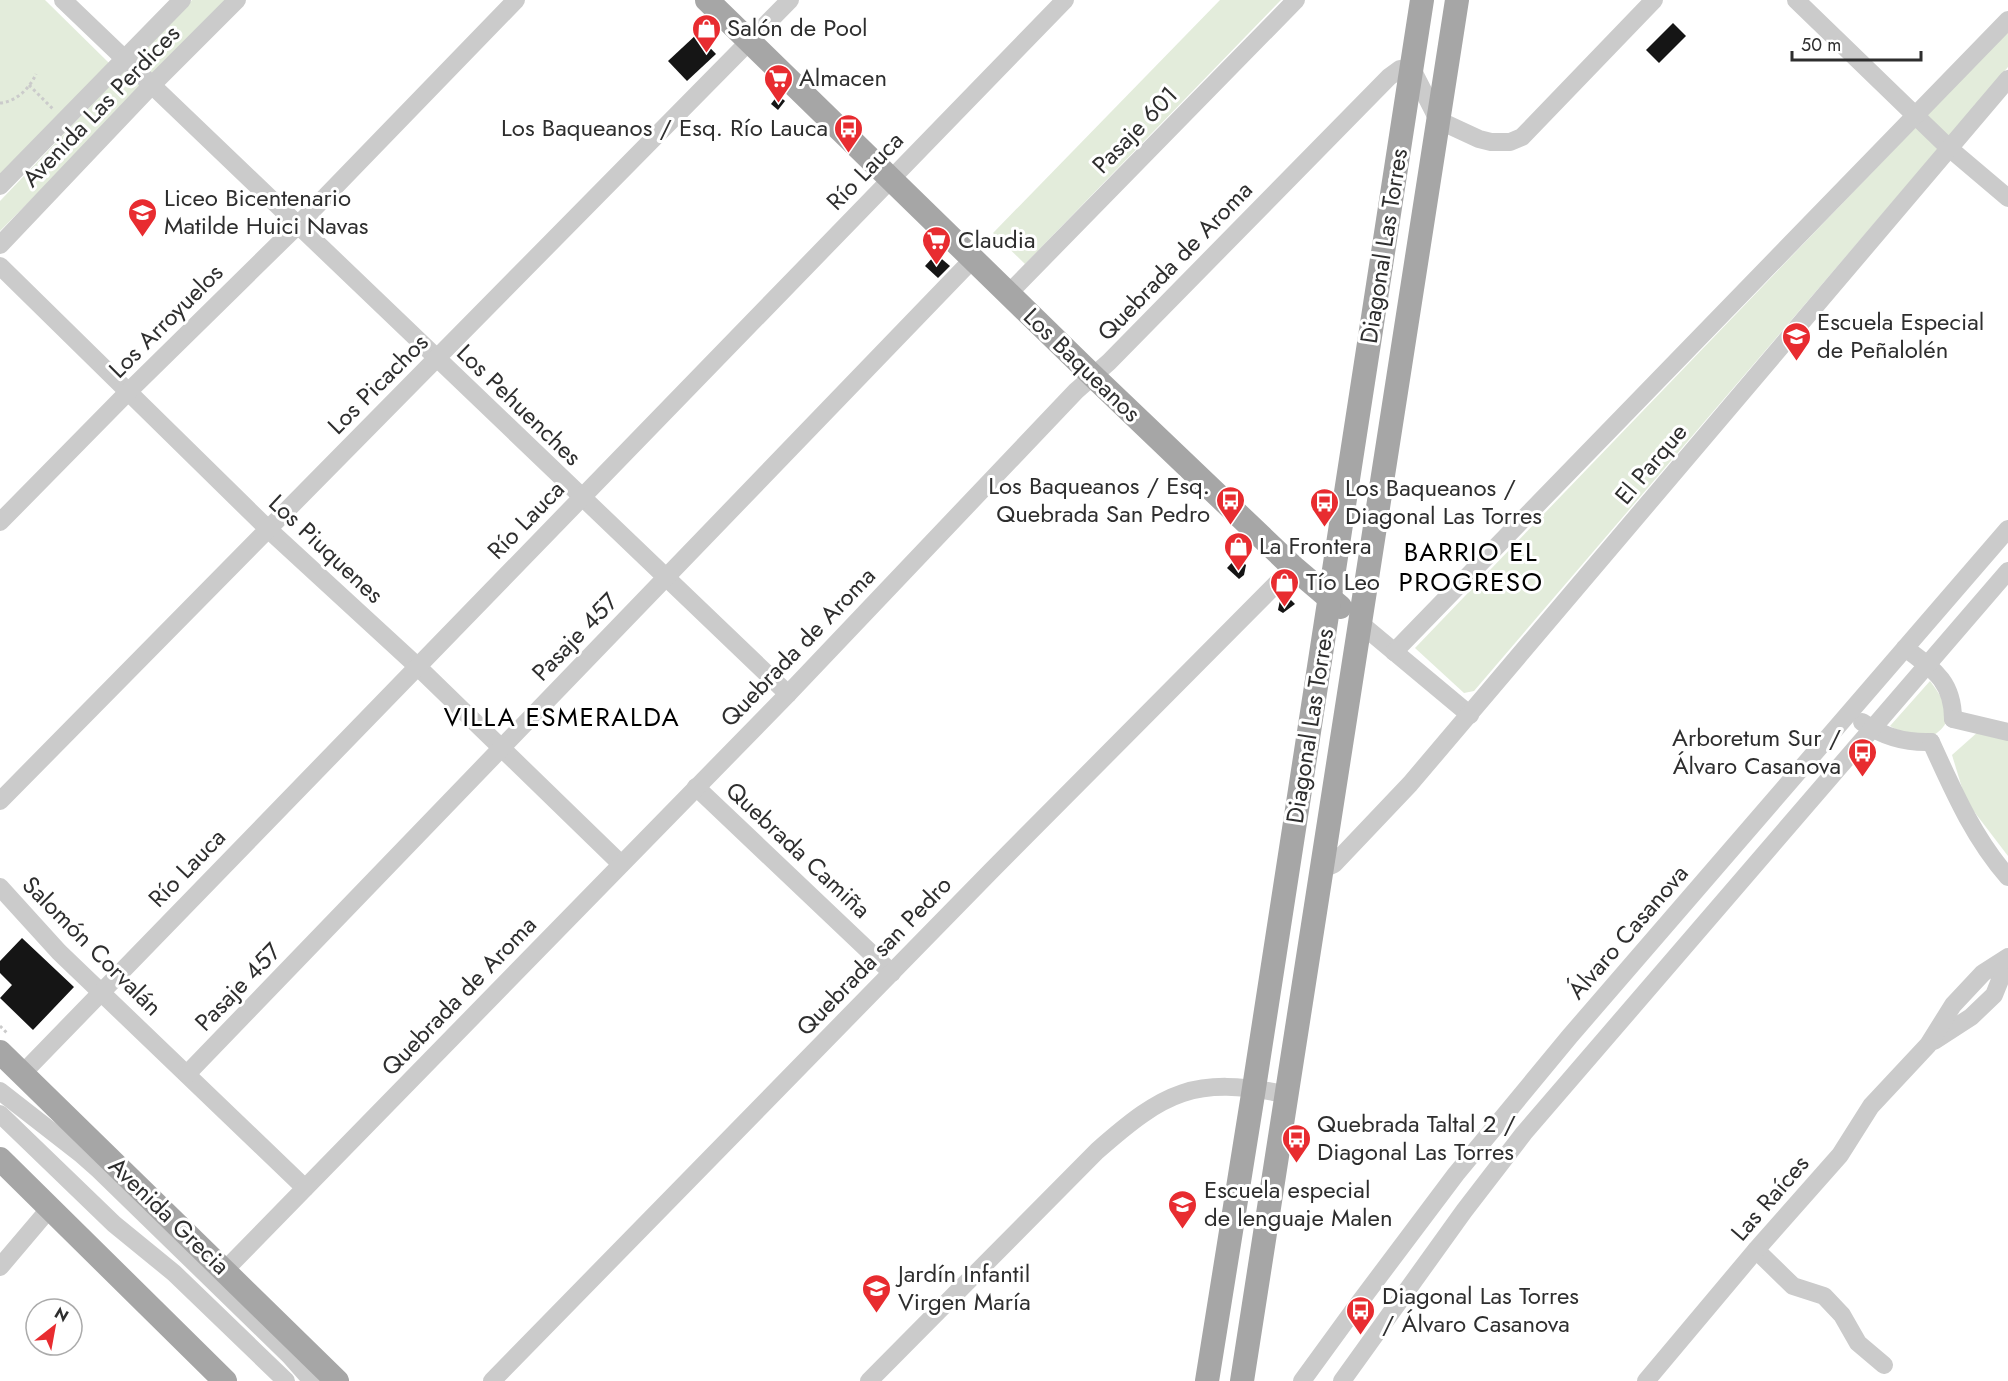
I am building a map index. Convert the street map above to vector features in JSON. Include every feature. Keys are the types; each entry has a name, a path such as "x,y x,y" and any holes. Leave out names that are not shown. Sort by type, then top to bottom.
{"main road":[{"name":"Los Baqueanos","path":"707,0 1008,294 1293,567 1361,624"},
{"name":"Diagonal Las Torres","path":"1207,1381 1422,0"},
{"name":"Diagonal Las Torres","path":"1242,1381 1457,0"},
{"name":"Avenida Grecia","path":"0,1052 337,1381"},
{"path":"0,1159 225,1381"}],"street":[{"name":"Los Pehuenches","path":"63,0 788,694"},
{"name":"Avenida Las Perdices","path":"0,186 182,0"},
{"name":"Avenida Las Perdices","path":"0,245 151,86 237,0"},
{"name":"Los Arroyuelos","path":"0,522 297,226 516,0"},
{"name":"Los Picachos","path":"0,801 790,0"},
{"name":"Río Lauca","path":"22,1074 100,991 1065,0"},
{"name":"Pasaje 601","path":"1008,294 1296,0"},
{"path":"1411,67 1438,120 1479,139 1491,142 1510,142 1522,137 1654,0"},
{"path":"1796,0 1949,148 2008,198"},
{"name":"El Parque","path":"1394,652 2008,20"},
{"name":"Quebrada de Aroma","path":"225,1270 788,694 1076,391 1116,355 1389,76 1400,69 1411,67"},
{"name":"El Parque","path":"1321,870 1334,864 1410,784 1470,715 2008,79"},
{"name":"Pasaje 457","path":"187,1074 973,259"},
{"name":"Los Piuquenes","path":"0,266 268,529 417,666 621,864"},
{"name":"Álvaro Casanova","path":"1302,1381 1456,1174 2008,529"},
{"name":"Quebrada san Pedro","path":"492,1381 1293,567"},
{"path":"1341,1381 1524,1133 2008,571"},
{"name":"Los Baqueanos","path":"1361,624 1470,715"},
{"path":"1849,713 1871,728 1895,739 1919,743 1931,742 1945,731 1953,719 1953,703 1949,693 1937,673 1905,648"},
{"path":"1953,719 2008,732"},
{"path":"1931,742 1960,807 2008,877"},
{"name":"Quebrada Camiña","path":"696,787 892,973"},
{"name":"Salomón Corvalán","path":"0,887 59,952 305,1188"},
{"name":"Las Raíces","path":"1647,1381 1756,1250 1840,1155 1871,1106 1928,1045 1971,1017 1994,995 2008,959"},
{"path":"869,1381 1096,1151 1128,1123 1160,1101 1189,1090 1217,1086 1254,1088 1285,1094"},
{"path":"0,1091 99,1170 312,1381"},
{"path":"0,1114 114,1224 174,1273 286,1381"},
{"path":"0,1267 50,1208"},
{"path":"1756,1250 1793,1286 1824,1296 1842,1315 1858,1343 1884,1365"},
{"path":"1353,1311 1378,1330"}],"path":[{"path":"0,103 11,100 29,85 36,74"},
{"path":"29,85 64,121"}],"green space":[{"path":"0,0 45,0 110,64 0,176"},
{"path":"192,0 230,0 0,231 0,201"},
{"path":"1220,0 1281,0 1025,264 993,233"},
{"path":"2008,31 2008,67 1474,691 1464,693 1415,648"},
{"path":"1930,681 1947,711 1947,720 1942,729 1932,736 1920,739 1890,726"},
{"path":"1979,731 2008,740 2008,856 1966,801 1952,755"}],"building":[{"path":"1673,23 1686,36 1659,63 1646,50"},
{"path":"697,34 716,54 687,81 668,61"},
{"name":"Almacen","path":"778,95 785,101 778,110 771,104"},
{"name":"Claudia","path":"936,254 950,266 938,278 925,266"},
{"name":"La Frontera","path":"1237,557 1246,565 1244,575 1239,579 1227,568"},
{"name":"Tío Leo","path":"1280,600 1291,600 1295,604 1283,613 1278,610"},
{"path":"22,938 74,987 33,1030 0,998 12,985 0,973 0,961"}],"place":[{"name":"Salón de Pool","path":"706,54"},
{"name":"Almacen","path":"778,104"},
{"name":"Los Baqueanos / Esq. Río Lauca","path":"849,154"},
{"name":"Liceo Bicentenario Matilde Huici Navas","path":"143,238"},
{"name":"Claudia","path":"937,266"},
{"name":"Escuela Especial de Peñalolén","path":"1796,362"},
{"name":"Los Baqueanos / Esq. Quebrada San Pedro","path":"1231,526"},
{"name":"Los Baqueanos / Diagonal Las Torres","path":"1324,528"},
{"name":"La Frontera","path":"1238,572"},
{"name":"Tío Leo","path":"1285,608"},
{"name":"Arboretum Sur / Álvaro Casanova","path":"1862,778"},
{"name":"Quebrada Taltal 2 / Diagonal Las Torres","path":"1296,1164"},
{"name":"Escuela especial de lenguaje Malen","path":"1183,1230"},
{"name":"Jardín Infantil Virgen María","path":"877,1314"},
{"name":"Diagonal Las Torres / Álvaro Casanova","path":"1361,1336"}],"district":[{"name":"BARRIO EL PROGRESO","path":"1471,567"},
{"name":"VILLA ESMERALDA","path":"562,717"}]}
